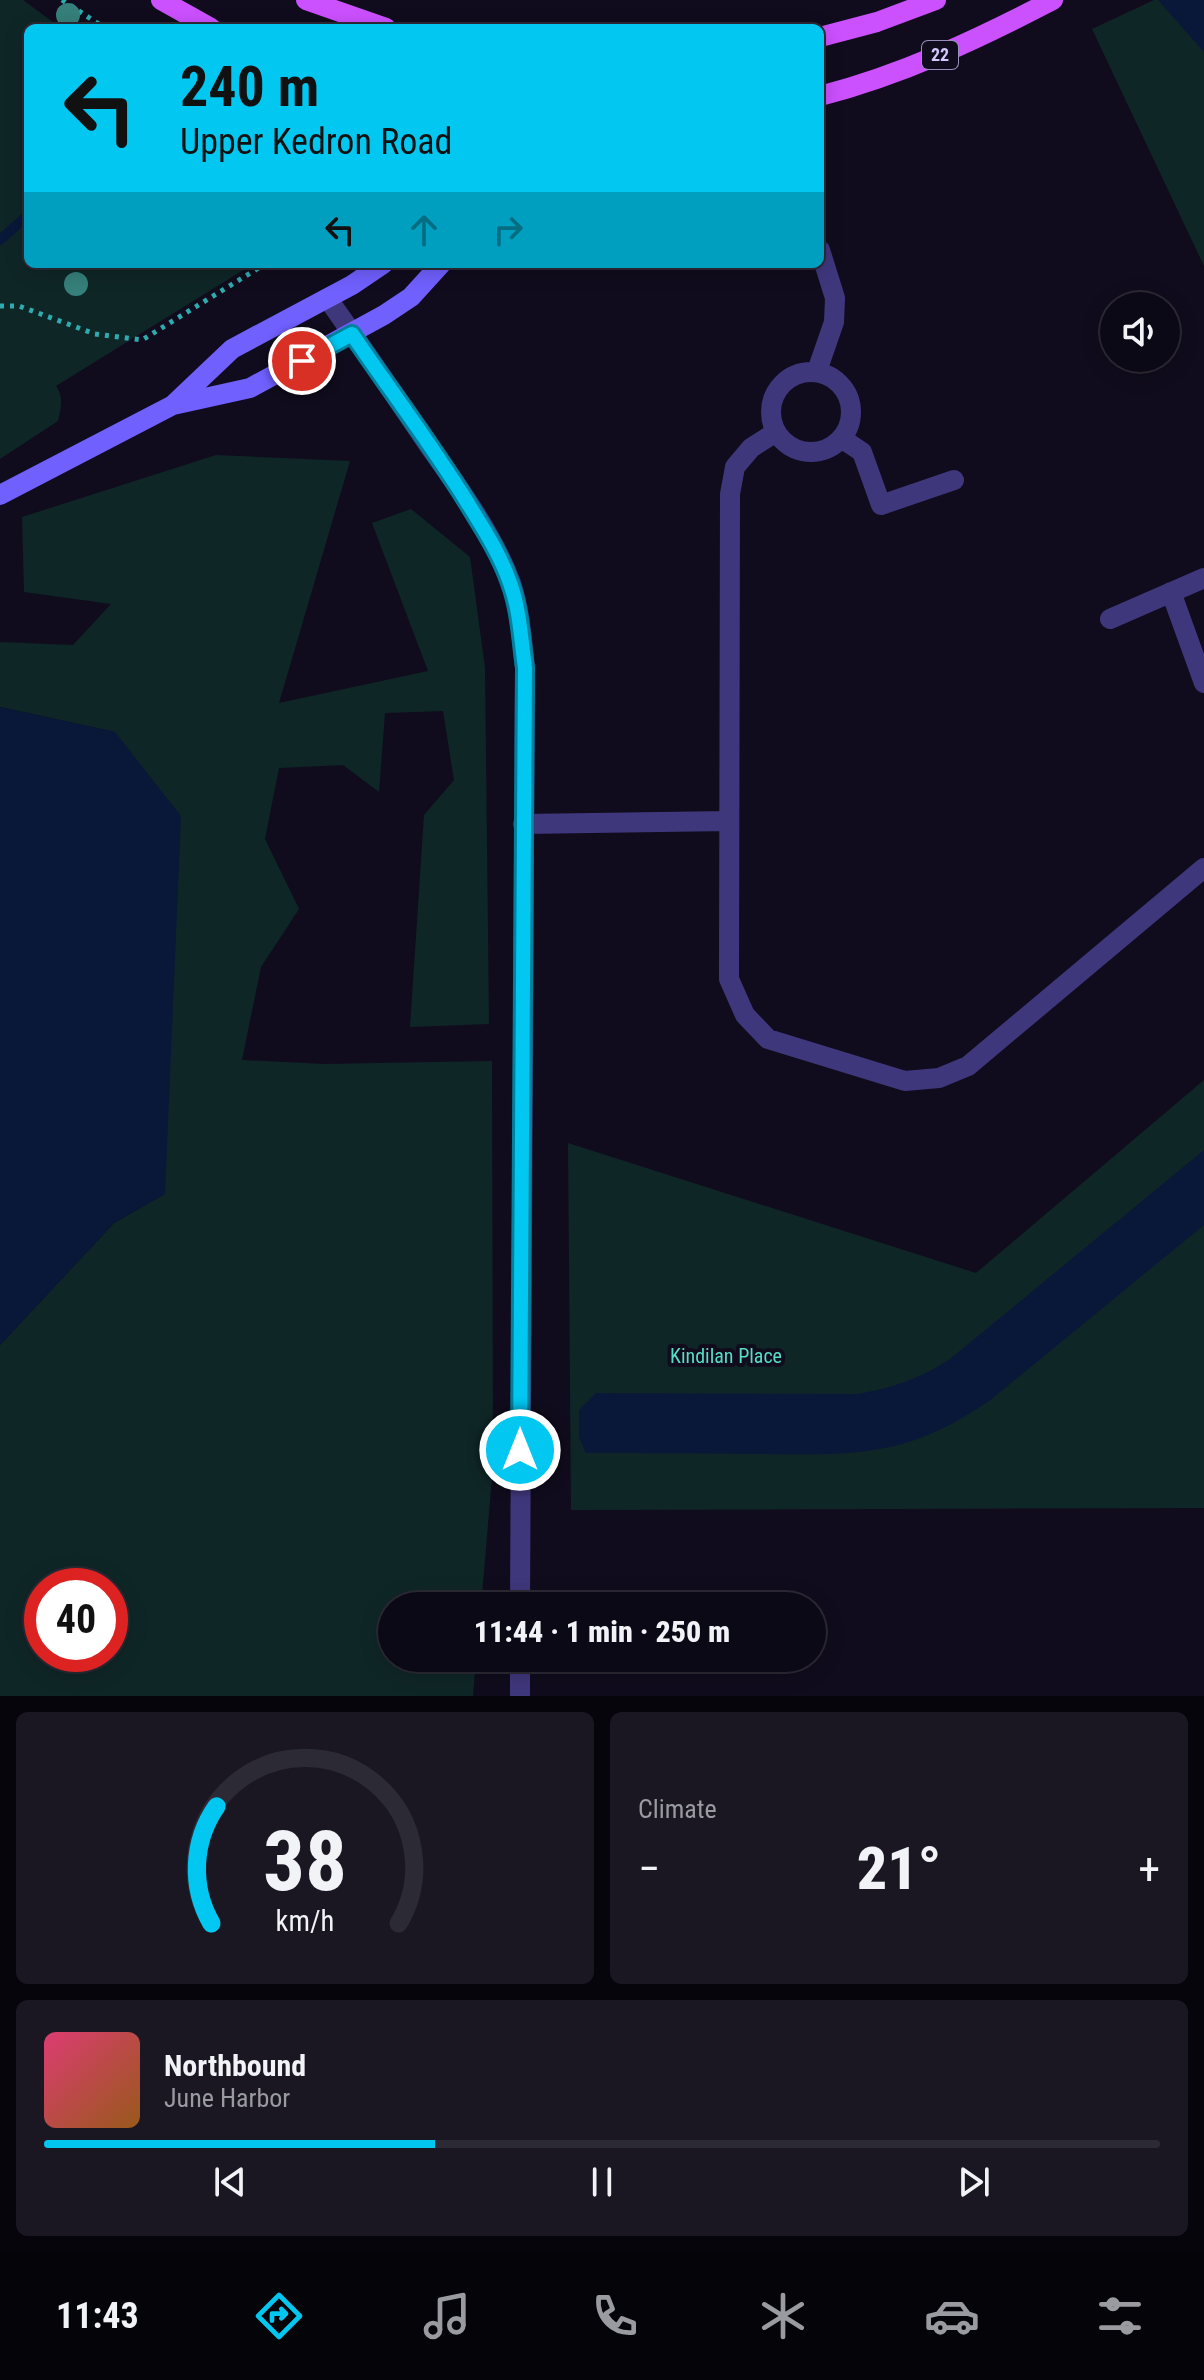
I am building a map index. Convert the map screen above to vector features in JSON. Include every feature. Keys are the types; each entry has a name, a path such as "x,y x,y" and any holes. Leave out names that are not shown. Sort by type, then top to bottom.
{"main road":[{"path":"161,0 204,24"},
{"path":"306,0 375,24"},
{"path":"824,36 877,22 936,0"},
{"name":"22","path":"824,95 866,84 925,62 1053,0"},
{"path":"173,405 232,349 328,299 377,268"},
{"path":"0,495 173,405 250,388 352,334 411,297 437,268"}],"street":[{"path":"817,371 834,322 835,298 824,263"},
{"path":"328,299 453,480 502,561 519,617 525,668 520,1592"},
{"path":"817,371 839,382 846,392 851,416 848,428 832,446 807,452 784,443 776,432 771,418 771,403 777,389 788,379 802,372 817,371"},
{"path":"776,432 751,448 735,467 730,494 729,979 745,1015 768,1039 905,1081 939,1078 968,1066 1204,868"},
{"path":"841,438 862,452 881,505 954,480"},
{"path":"1110,619 1204,578"},
{"path":"1171,592 1204,683"},
{"path":"523,824 729,821"},
{"path":"520,1672 520,1696"}],"path":[{"path":"62,0 99,24"},
{"path":"0,306 19,306 95,334 142,340 259,268"}],"green space":[{"path":"0,0 23,0 56,24 24,24 24,268 247,268 56,386 61,398 58,421 0,459"},
{"path":"1154,0 1204,0 1204,266 1092,29"},
{"path":"216,455 350,461 279,703 428,671 372,523 411,509 470,557 485,668 489,1024 410,1027 424,815 454,780 443,711 385,713 379,792 343,765 279,768 265,839 299,909 261,967 242,1060 324,1064 492,1061 493,1466 482,1592 378,1592 378,1672 475,1672 473,1696 0,1696 0,1345 114,1223 165,1194 115,732 0,707 0,642 73,645 111,604 24,592 22,517"},
{"name":"Kindilan Place","path":"1204,1080 1204,1508 571,1510 568,1143 976,1273"}],"water":[{"path":"1158,0 1204,0 1204,52"},
{"path":"0,707 115,732 181,816 165,1194 114,1223 0,1345"},
{"path":"1204,1150 1204,1225 989,1401 947,1426 902,1444 848,1453 586,1453 579,1437 579,1410 596,1393 858,1394 895,1385 928,1372 950,1359"}],"waterway":[{"path":"0,240 24,219"}],"route":[{"path":"302,361 352,334 481,525 502,561 519,617 525,668 520,1450"}]}
